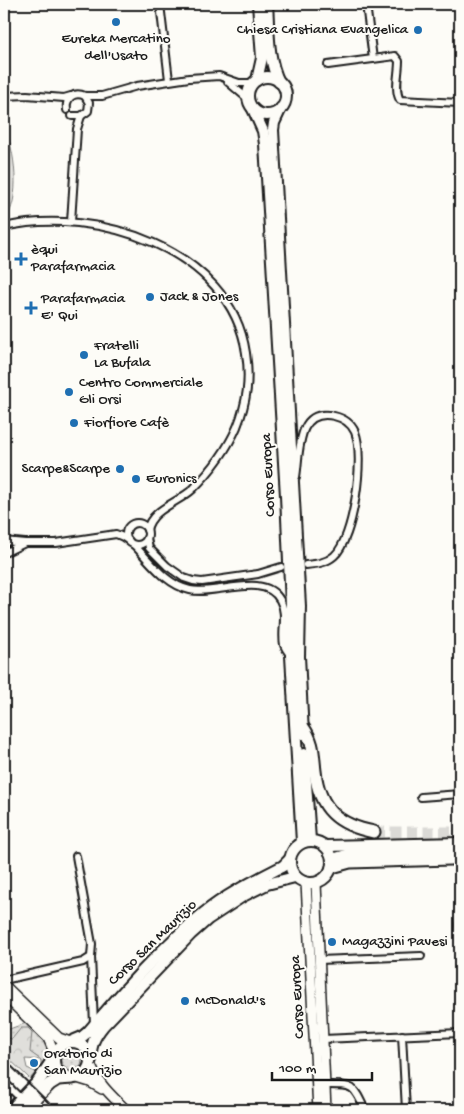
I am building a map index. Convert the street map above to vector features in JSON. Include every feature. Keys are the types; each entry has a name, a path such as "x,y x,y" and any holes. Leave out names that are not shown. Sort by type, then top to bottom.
{"highway":[{"path":"302,727 310,738 320,795 330,811 345,823 359,829 374,832"},
{"path":"332,863 451,859"},
{"path":"23,1105 54,1058"},
{"path":"30,1110 36,1099 50,1084 58,1079 75,1078"},
{"path":"11,1110 36,1099"}],"main road":[{"path":"257,78 268,77 282,86 285,97 281,108 270,114 264,114 253,109 248,98 248,93 257,78 262,58 258,4"},
{"path":"267,4 272,66 278,82"},
{"name":"Corso Europa","path":"281,108 273,130 300,606 299,656 306,841"},
{"name":"Corso Europa","path":"253,109 263,131 264,144 290,586 290,656 306,841"},
{"path":"306,841 321,843 325,846 330,852 332,863 326,877 311,883 296,877 290,866 291,852 306,841"},
{"path":"325,846 460,843"},
{"path":"332,863 350,854 460,851"},
{"name":"Corso San Maurizio","path":"54,1058 59,1047 82,1037 204,912 231,894 283,866 289,860"},
{"name":"Corso San Maurizio","path":"90,1062 90,1050 103,1026 191,934 208,919 243,896 267,884 296,877"},
{"name":"Corso Europa","path":"311,883 319,960 326,1110"},
{"name":"Corso Europa","path":"311,883 318,1110"},
{"path":"4,985 59,1038 84,1046 90,1055 94,1074 107,1092 126,1110"},
{"path":"4,995 48,1038 54,1052 56,1067 61,1074 90,1082 107,1092"},
{"path":"75,1078 86,1073 90,1062"}],"street":[{"path":"160,4 169,80"},
{"path":"366,4 373,60"},
{"path":"328,65 395,56 399,59 398,97 400,100 460,103"},
{"path":"4,96 27,95 64,98 76,94 102,96 137,86 169,80 219,76 239,83 257,78"},
{"path":"223,78 248,98"},
{"path":"67,110 68,100 71,96"},
{"path":"85,96 90,107"},
{"path":"72,116 85,114 102,96"},
{"path":"48,97 58,101 67,110 77,128"},
{"path":"71,222 77,128 81,116"},
{"path":"4,228 32,222 71,222 120,230 176,255 200,273 220,294 238,323 248,366 248,391 245,404 236,428 222,455 210,471 185,495 156,513 150,519 147,534 141,544 131,543 116,534 74,542 43,544 4,541"},
{"path":"294,493 299,445 303,430 312,420 324,416 332,416 347,422 354,429 359,452 350,526 342,547 335,556 327,561 306,565"},
{"path":"281,567 258,574 208,581 193,581 184,578 167,566 150,548 147,534 142,525 135,523 127,530 127,538 145,557 170,580 190,590 222,590 259,585 273,592 280,599 283,608 284,646 290,656"},
{"path":"4,553 25,543"},
{"path":"421,797 460,794"},
{"path":"76,856 92,944 90,957 94,1024"},
{"path":"319,960 421,956"},
{"path":"4,980 83,962 90,957"},
{"path":"323,1039 460,1033"},
{"path":"402,1035 406,1110"},
{"path":"4,1082 23,1105"},
{"path":"325,1085 350,1086 356,1091 365,1110"},
{"path":"4,1098 10,1088"}],"green space":[{"path":"4,127 14,161 15,188 10,212 4,220"},
{"path":"26,1023 44,1041 49,1052 47,1064 33,1080 30,1079 41,1067 41,1060 12,1040 4,1037 4,1031"},
{"path":"21,1028 28,1028 32,1032 30,1052 41,1060 25,1059 27,1068 36,1072 30,1079 4,1054 4,1037 12,1039"},
{"path":"72,1051 79,1054 82,1061 79,1068 72,1071 65,1068 62,1061 65,1054"}],"tunnel":[{"path":"374,832 460,832"}],"railway":[{"path":"4,1059 56,1110"}],"place":[{"name":"Eureka Mercatino dell'Usato","path":"116,22"},
{"name":"Chiesa Cristiana Evangelica","path":"418,30"},
{"name":"èqui Parafarmacia","path":"21,259"},
{"name":"Jack & Jones","path":"150,297"},
{"name":"Parafarmacia E' Qui","path":"31,308"},
{"name":"Fratelli La Bufala","path":"84,355"},
{"name":"Centro Commerciale Gli Orsi","path":"69,392"},
{"name":"Fiorfiore Cafè","path":"74,423"},
{"name":"Scarpe&Scarpe","path":"120,469"},
{"name":"Euronics","path":"136,479"},
{"name":"Magazzini Pavesi","path":"332,942"},
{"name":"McDonald's","path":"185,1001"},
{"name":"Oratorio di San Maurizio","path":"34,1063"}]}
